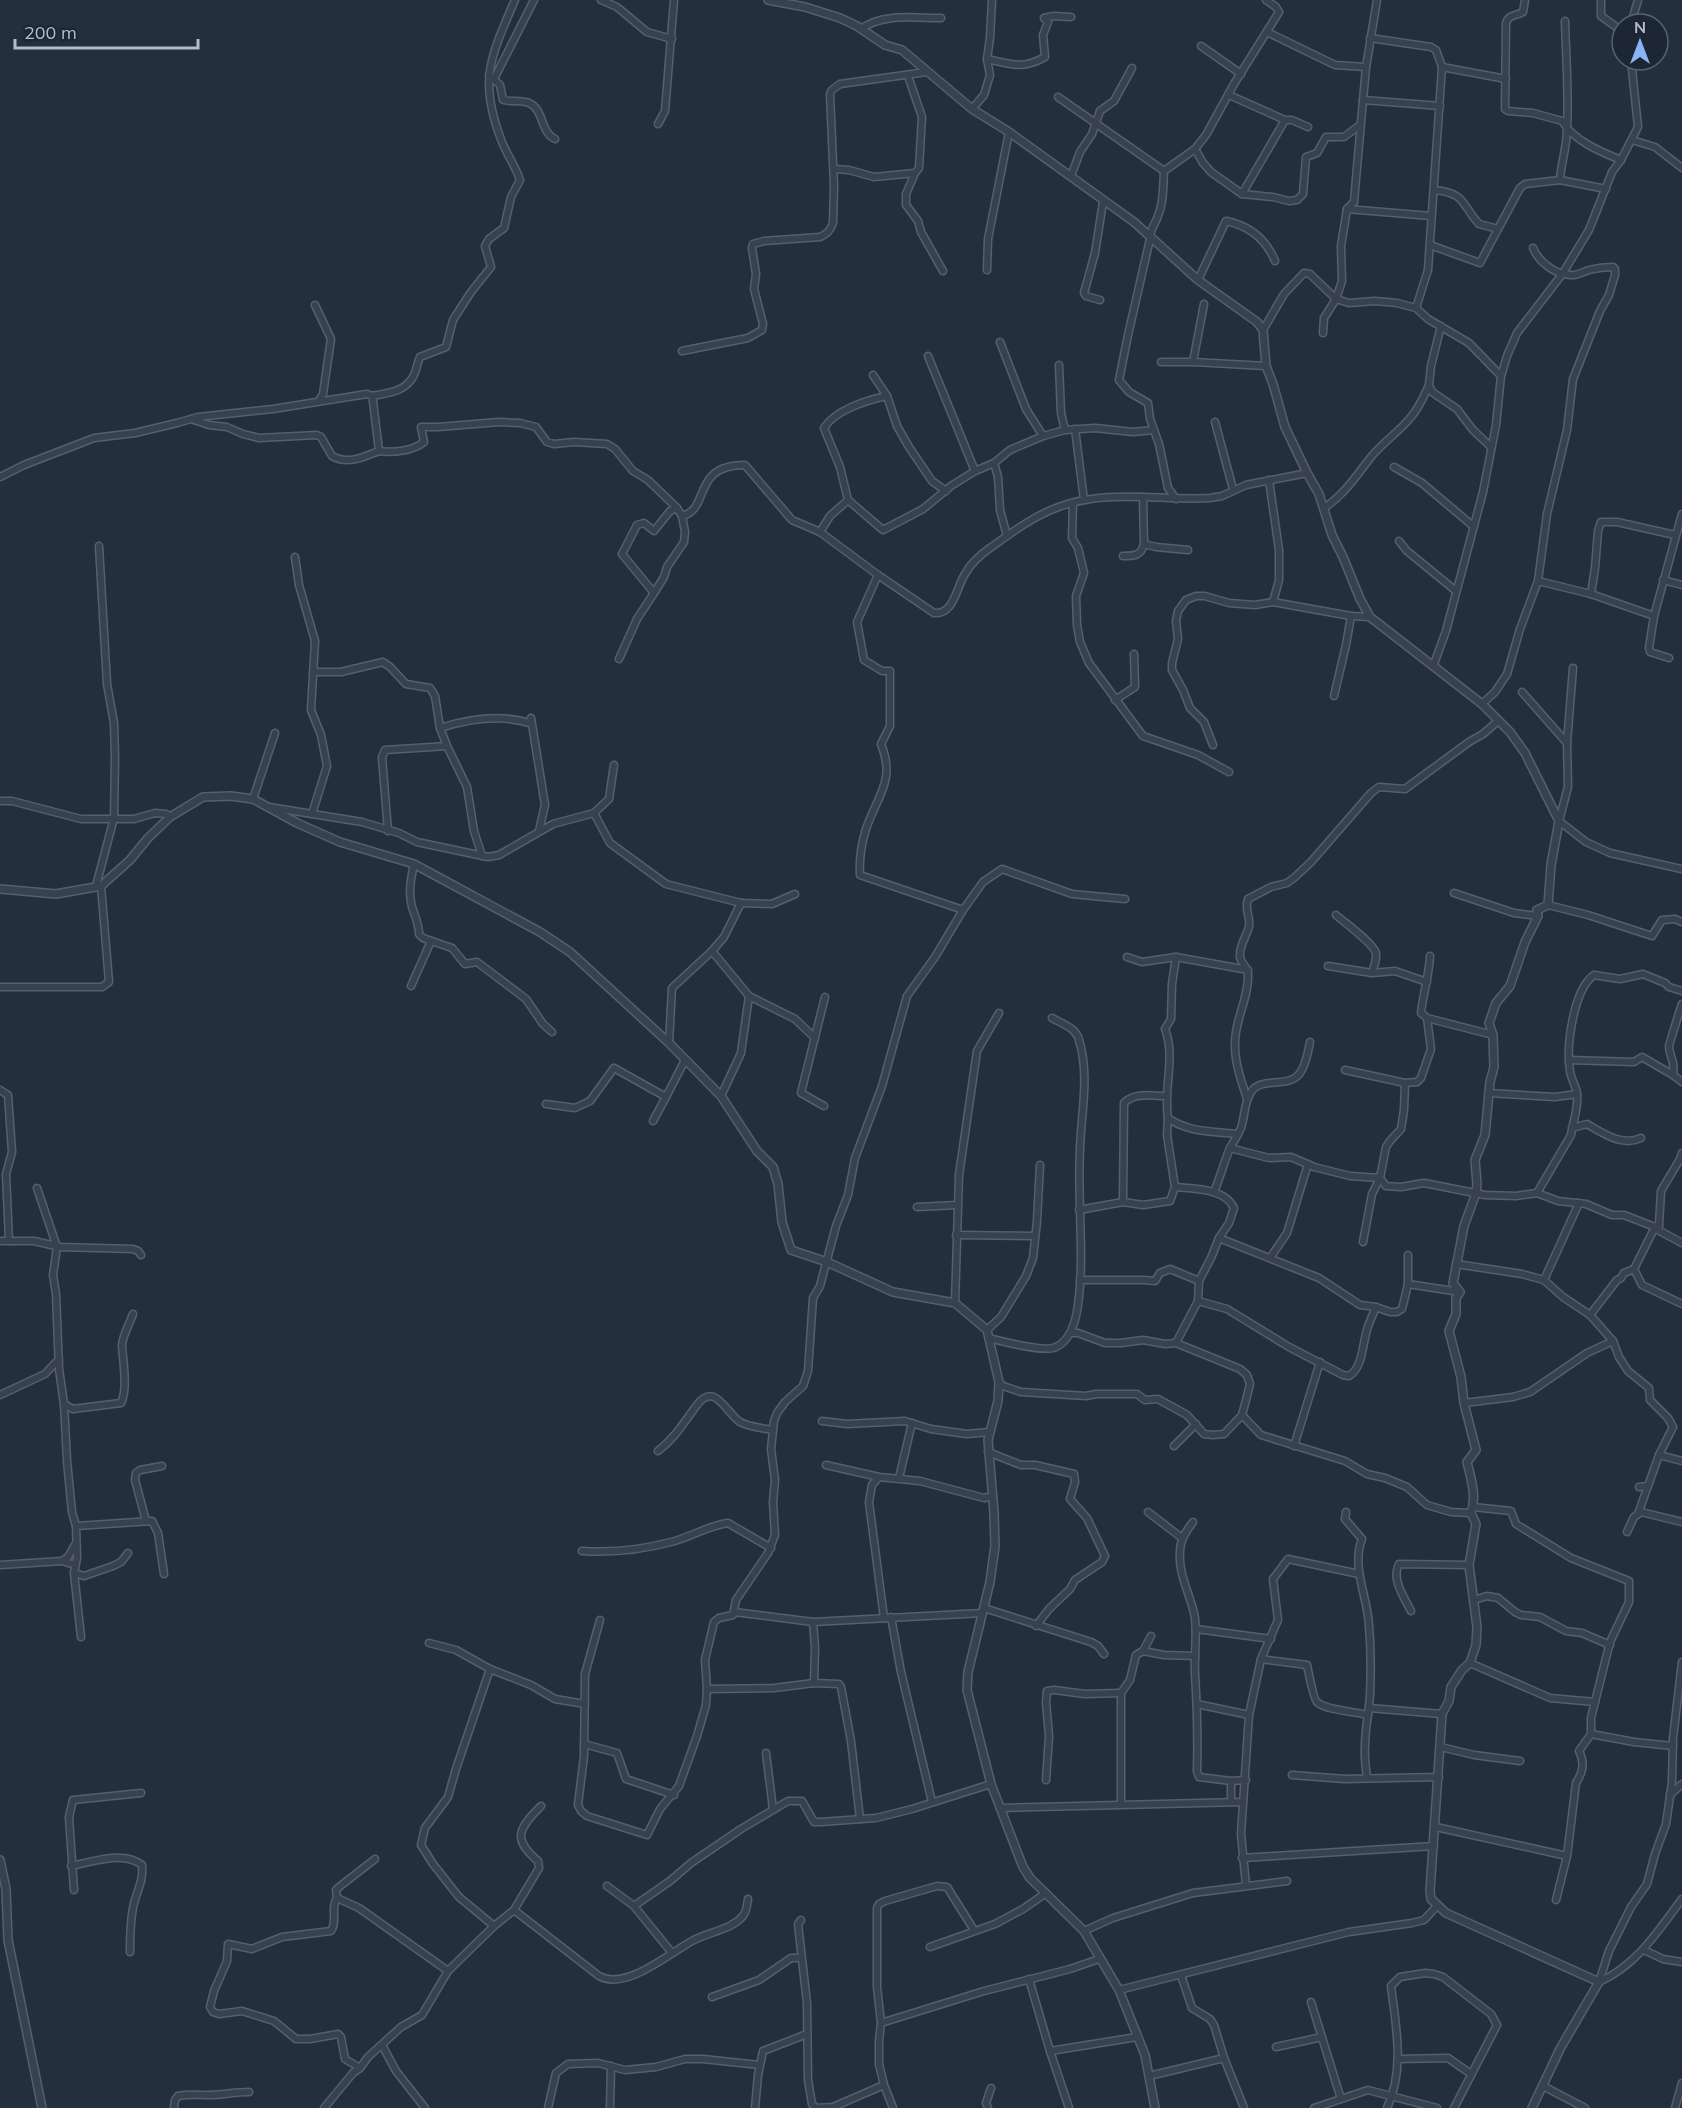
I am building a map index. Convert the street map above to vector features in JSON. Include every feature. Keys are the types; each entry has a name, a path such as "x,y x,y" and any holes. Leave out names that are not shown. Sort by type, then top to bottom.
{"street":[{"path":"492,77 497,42 515,0"},
{"path":"0,477 24,465 94,438 135,433 212,414 273,409 319,401 325,397 372,396 395,392 406,385 413,378 420,357 446,347 453,320 471,292 492,267 485,246 489,239 504,228 511,197 520,180 498,131 488,88 534,0"},
{"path":"601,0 616,7 647,32 672,39"},
{"path":"658,124 665,111 674,0"},
{"path":"768,0 824,13 861,29 885,45 902,50 972,109 1009,132 1103,202 1134,222 1150,239 1198,280 1257,322 1263,330 1266,366 1285,427 1319,494 1332,535 1370,617 1434,664 1482,704 1498,721 1525,753 1559,821 1586,842 1610,853 1682,869"},
{"path":"972,109 984,95 990,75 987,59 992,0"},
{"path":"1164,171 1195,149 1206,135 1240,74 1279,12 1266,0"},
{"path":"1323,333 1324,318 1336,299 1342,281 1341,246 1347,209 1354,202 1356,190 1366,68 1377,0"},
{"path":"1525,0 1523,12 1511,16 1506,23 1506,79 1503,106 1508,111 1533,113 1562,121 1567,129 1581,140 1621,160"},
{"path":"1601,0 1601,16 1610,22"},
{"path":"987,59 1013,65 1029,65 1036,62 1045,57 1043,35 1048,22 1044,18 1071,17"},
{"path":"861,29 868,23 893,18 941,18"},
{"path":"1560,180 1560,166 1567,129 1565,21"},
{"path":"1267,32 1335,65 1366,68"},
{"path":"1370,38 1431,47 1436,50 1442,67 1428,270 1416,308"},
{"path":"1201,46 1240,74"},
{"path":"1442,67 1506,79"},
{"path":"1071,176 1100,111 1114,101 1132,68"},
{"path":"682,351 748,338 762,330 763,324 754,289 756,274 753,244 764,241 820,237 828,234 833,224 834,169 830,94 832,90 840,84 852,81 926,72"},
{"path":"1434,664 1446,631 1483,492 1498,408 1501,376 1507,356 1516,333 1563,273 1589,230 1612,172 1638,127 1632,72"},
{"path":"908,76 922,117 919,168 906,194 906,205 918,221 921,232 943,271"},
{"path":"492,77 500,85 503,100 529,104 535,108 546,132 555,139"},
{"path":"1229,95 1285,120 1292,120 1308,127"},
{"path":"1058,97 1164,171"},
{"path":"1363,100 1440,106"},
{"path":"1242,194 1285,120"},
{"path":"1195,149 1211,172 1242,194 1289,201 1300,198 1303,194 1306,157 1317,153 1326,137 1344,137 1360,125"},
{"path":"987,270 988,239 1009,132"},
{"path":"1632,140 1655,147 1682,168"},
{"path":"834,169 849,170 874,177 915,173"},
{"path":"1164,171 1162,200 1158,217 1150,231 1119,380 1129,392 1148,403 1168,488 1176,499"},
{"path":"1430,245 1480,263 1520,188 1533,183 1560,180 1606,189"},
{"path":"1434,190 1457,195 1479,224 1498,229"},
{"path":"1100,300 1086,296 1084,293 1095,253 1103,202"},
{"path":"1347,209 1431,216"},
{"path":"1198,280 1227,221 1238,223 1264,240 1275,261"},
{"path":"1482,704 1495,692 1507,674 1520,629 1538,581 1547,514 1567,430 1573,379 1600,311 1609,295 1615,275 1613,267 1570,275 1563,273 1537,259 1533,248"},
{"path":"1263,330 1284,294 1304,273 1310,274 1336,299 1349,303 1375,301 1397,303 1416,308 1469,343 1501,376"},
{"path":"1193,362 1204,304"},
{"path":"315,305 331,339 325,397"},
{"path":"1324,507 1338,499 1371,456 1410,418 1420,404 1429,385 1441,326"},
{"path":"1000,342 1026,409 1043,436"},
{"path":"928,356 975,471"},
{"path":"1161,362 1266,366"},
{"path":"1059,365 1061,413 1065,430"},
{"path":"873,375 887,396 897,426 909,447 932,481 946,491"},
{"path":"1429,385 1432,392 1456,410 1491,447"},
{"path":"372,396 379,451"},
{"path":"887,396 851,408 833,418 824,428 840,467 848,500 883,530 923,509 975,471 994,463 1010,450 1043,436 1075,429 1095,428 1132,432 1154,430"},
{"path":"190,419 209,425 227,427 259,438 317,435 321,437 332,456 346,461 379,451 390,452 419,447 424,442 421,427 491,422 520,423 536,427 547,442 554,444 574,442 607,444 615,449 633,471 648,480 677,508 682,516 685,532 684,542 637,619 619,659"},
{"path":"1215,422 1233,489"},
{"path":"1075,429 1084,500"},
{"path":"994,463 998,477 1000,510 1007,536"},
{"path":"682,516 692,511 713,473 732,464 745,465 792,520 820,532 934,613 941,614 951,604 965,574 980,556 1036,517 1059,507 1084,500 1143,497 1210,498 1222,496 1233,489 1307,473"},
{"path":"1394,467 1422,483 1473,526"},
{"path":"1269,480 1279,550 1279,580 1273,602"},
{"path":"1123,556 1137,555 1142,551 1144,544 1143,497"},
{"path":"820,532 830,516 848,500"},
{"path":"1073,503 1072,538 1078,548 1084,573 1076,596 1077,625 1080,642 1089,663 1143,736 1198,755 1229,772"},
{"path":"654,593 622,554 637,525 644,523 654,531 670,511 677,508"},
{"path":"1669,658 1649,650 1654,616 1682,514"},
{"path":"1591,594 1601,522 1617,522 1675,536"},
{"path":"1399,541 1407,551 1456,591"},
{"path":"1144,544 1188,550"},
{"path":"0,987 102,987 109,982 99,886 114,818 115,758 114,723 107,684 99,546"},
{"path":"295,557 299,585 315,641 311,710 321,735 327,766 312,814"},
{"path":"878,575 859,614 856,627 864,660 882,670 890,671 890,726 881,744 887,760 886,777 882,795 867,828 860,852 860,876 963,910"},
{"path":"1663,580 1682,585"},
{"path":"1538,581 1591,594 1654,616"},
{"path":"1213,745 1204,722 1190,708 1184,690 1172,670 1178,639 1176,621 1186,600 1196,596 1205,596 1229,603 1255,605 1273,602 1351,616 1370,617"},
{"path":"1334,696 1351,616"},
{"path":"1116,700 1135,687 1134,654"},
{"path":"313,672 341,672 383,662 390,666 406,684 430,688 435,696 440,728 465,778 474,831 482,855"},
{"path":"1548,905 1551,865 1568,787 1567,743 1572,668"},
{"path":"1522,692 1567,743"},
{"path":"440,728 496,717 529,723 531,718 545,804 539,831"},
{"path":"1247,1099 1238,1075 1234,1043 1246,992 1248,970 1240,959 1241,947 1249,927 1246,914 1248,899 1271,887 1287,883 1311,862 1371,793 1379,787 1405,789 1498,721"},
{"path":"253,800 275,733"},
{"path":"388,831 382,757 385,750 447,746"},
{"path":"269,807 362,822 399,833 417,842 482,855 499,855 553,824 594,813 609,799 614,765"},
{"path":"0,889 56,894 99,886 130,860 148,838 170,817 203,797 231,796 253,800 340,842 414,864 540,933 570,952 669,1043 721,1096 757,1151 773,1167 778,1184 782,1222 791,1250 827,1262 893,1292 955,1303 963,1308 988,1334 999,1382 998,1401 989,1432 988,1452 995,1546 967,1682 991,1784 1023,1867 1030,1878 1084,1931 1119,1990 1145,2055 1155,2108"},
{"path":"0,801 12,801 81,819 134,819 155,813 166,814 170,817"},
{"path":"594,813 610,843 666,884 741,903 772,904 795,894"},
{"path":"414,864 410,881 411,904 419,926 419,934 452,948 465,963 477,962 525,999 543,1024 552,1032"},
{"path":"600,1620 585,1674 584,1744 578,1805 587,1816 647,1835 660,1809 674,1795 679,1786 697,1736 706,1705 705,1659 714,1622 719,1618 730,1617 734,1612 736,1600 771,1548 775,1535 772,1430 777,1413 803,1386 808,1371 813,1298 820,1286 836,1226 848,1195 855,1158 882,1086 907,996 983,882 1002,869 1072,894 1125,899"},
{"path":"1454,893 1515,913 1538,916"},
{"path":"669,1043 672,988 724,937 741,903"},
{"path":"1460,1292 1453,1283 1464,1226 1476,1192 1475,1160 1485,1135 1488,1093 1494,1067 1493,1035 1489,1023 1496,1003 1510,986 1525,942 1538,916 1537,910 1548,905 1588,915 1652,936 1662,920 1675,919 1682,922"},
{"path":"1336,915 1356,930 1373,948 1376,959 1372,973"},
{"path":"411,986 431,941"},
{"path":"712,951 748,996 795,1020 815,1038"},
{"path":"1430,956 1421,1013 1427,1018 1493,1035"},
{"path":"1126,957 1142,962 1176,957 1248,970"},
{"path":"1079,1210 1123,1202 1143,1205 1170,1201 1175,1187 1167,1135 1166,1096 1170,1042 1165,1029 1172,1019 1172,984 1176,957"},
{"path":"1328,966 1372,973 1395,971 1427,982"},
{"path":"1538,1193 1571,1135 1577,1094 1570,1074 1569,1060 1575,1006 1591,976 1599,975 1620,979 1643,974 1682,991"},
{"path":"721,1096 741,1053 748,996"},
{"path":"824,1106 801,1093 825,997"},
{"path":"1673,1075 1675,1065 1669,1048 1682,1004"},
{"path":"955,1303 959,1175 977,1050 999,1013"},
{"path":"988,1334 1047,1349 1055,1347 1071,1333 1077,1306 1080,1281 1079,1151 1085,1099 1083,1068 1080,1041 1076,1032 1052,1018"},
{"path":"1345,1070 1405,1083 1417,1082 1421,1078 1431,1049 1427,1018"},
{"path":"1214,1192 1236,1134 1240,1132 1247,1099 1257,1086 1296,1079 1302,1071 1310,1042"},
{"path":"1569,1060 1634,1062 1642,1057 1682,1082"},
{"path":"653,1121 685,1060"},
{"path":"546,1104 575,1108 590,1101 614,1068 666,1097"},
{"path":"1363,1242 1372,1194 1380,1178 1386,1148 1401,1129 1405,1083"},
{"path":"0,1089 11,1097 9,1241"},
{"path":"1488,1093 1555,1097 1577,1094"},
{"path":"1123,1202 1124,1103 1137,1096 1166,1096"},
{"path":"1168,1118 1188,1128 1215,1134 1236,1134"},
{"path":"1572,1128 1587,1124 1611,1138 1622,1141 1632,1142 1641,1138"},
{"path":"1230,1148 1269,1158 1291,1157 1314,1167 1350,1176 1380,1178 1386,1186 1401,1187 1424,1183 1485,1195 1538,1193 1558,1201 1579,1203 1612,1215 1624,1215 1657,1226 1658,1230 1682,1244"},
{"path":"1590,1315 1617,1280 1624,1273 1634,1269 1657,1226 1661,1191 1682,1153"},
{"path":"1270,1258 1287,1233 1308,1164"},
{"path":"988,1334 1026,1276 1033,1258 1040,1166"},
{"path":"1175,1187 1214,1192 1231,1201 1234,1208 1229,1223 1219,1238 1212,1258 1199,1281 1198,1301 1176,1343"},
{"path":"37,1188 57,1246 52,1275 56,1294 69,1485 76,1526 77,1557 74,1573 81,1637"},
{"path":"1544,1280 1579,1203"},
{"path":"917,1207 957,1205"},
{"path":"956,1235 1035,1236"},
{"path":"1219,1238 1319,1278 1360,1305 1390,1312 1402,1309 1408,1284 1408,1255"},
{"path":"0,1241 34,1241 57,1246 133,1249 141,1255"},
{"path":"1456,1264 1522,1274 1544,1280 1563,1297 1590,1315 1613,1341 1628,1371 1649,1388 1650,1400 1668,1418 1673,1427 1659,1455 1638,1514 1627,1532"},
{"path":"1080,1281 1155,1281 1160,1273 1170,1269 1199,1281"},
{"path":"1634,1269 1642,1285 1682,1304"},
{"path":"1408,1284 1460,1292"},
{"path":"1460,1292 1456,1298 1456,1314 1449,1331 1476,1450 1467,1462 1474,1487 1472,1510 1476,1524 1469,1565 1477,1627 1476,1645 1470,1664 1462,1670 1451,1687 1449,1701 1442,1714 1431,1899 1446,1912 1599,1982 1614,1975 1644,1950 1682,1899"},
{"path":"1198,1301 1227,1309 1288,1347 1349,1376 1360,1362 1366,1331 1376,1307"},
{"path":"64,1404 73,1409 118,1404 123,1400 125,1363 122,1342 133,1314"},
{"path":"999,1382 1003,1386 1021,1392 1086,1396 1137,1394 1145,1400 1158,1399 1187,1415 1204,1434 1224,1434 1242,1415 1250,1384 1247,1376 1240,1369 1176,1343 1164,1344 1143,1340 1105,1343 1078,1333 1071,1333"},
{"path":"1464,1403 1513,1397 1530,1392 1587,1353 1613,1341"},
{"path":"0,1395 45,1374 59,1358"},
{"path":"1294,1446 1320,1362"},
{"path":"45,1374 60,1379"},
{"path":"658,1451 673,1440 685,1419 703,1398 710,1396 717,1398 742,1423 772,1430"},
{"path":"65,1419 73,1409"},
{"path":"1242,1415 1261,1434 1346,1461 1367,1474 1407,1486 1428,1505 1451,1512 1511,1511 1516,1524 1571,1558 1629,1581 1629,1602 1610,1645 1591,1718 1591,1734 1579,1751 1584,1759 1582,1774 1576,1782 1567,1856 1556,1900"},
{"path":"822,1421 847,1424 899,1420 931,1429 967,1434 989,1432"},
{"path":"899,1478 912,1423"},
{"path":"1174,1446 1196,1424"},
{"path":"988,1452 1021,1465 1035,1465 1074,1474 1075,1482 1070,1499 1087,1518 1105,1556 1102,1562 1075,1580 1036,1626"},
{"path":"1659,1455 1682,1461"},
{"path":"826,1465 879,1477 920,1481 984,1498 993,1496"},
{"path":"147,1521 135,1480 136,1473 140,1470 162,1466"},
{"path":"879,1477 872,1485 868,1502 888,1617 932,1803"},
{"path":"1639,1487 1648,1486"},
{"path":"1148,1512 1182,1538"},
{"path":"1346,1512 1345,1519 1362,1539 1358,1554 1359,1574 1367,1608 1371,1651 1369,1712 1364,1744 1367,1778"},
{"path":"1638,1514 1647,1513 1682,1522"},
{"path":"76,1526 154,1522 158,1533 164,1574"},
{"path":"1192,1522 1182,1538 1180,1569 1196,1629 1197,1771 1199,1777 1231,1781 1246,1780"},
{"path":"582,1551 613,1553 639,1549 673,1542 705,1528 728,1523 771,1548"},
{"path":"62,1561 68,1557 76,1543"},
{"path":"74,1573 84,1576 121,1562 128,1553"},
{"path":"1246,1885 1241,1834 1249,1715 1261,1659 1278,1620 1273,1579 1288,1559 1311,1562 1359,1574"},
{"path":"0,1565 62,1561 75,1565"},
{"path":"1411,1611 1397,1583 1399,1564 1469,1565"},
{"path":"1474,1600 1487,1596 1498,1598 1521,1615 1540,1617 1566,1631 1582,1633 1610,1645"},
{"path":"734,1612 813,1622 983,1611 1092,1642 1104,1654"},
{"path":"813,1622 814,1683"},
{"path":"1196,1629 1271,1639"},
{"path":"1143,1651 1151,1636"},
{"path":"429,1643 456,1650 490,1669 531,1685 555,1699 585,1704"},
{"path":"1121,1804 1121,1694 1130,1680 1136,1654 1143,1651 1164,1655 1195,1656"},
{"path":"1261,1659 1308,1665 1313,1683 1313,1695 1318,1704 1330,1708 1369,1712 1442,1714"},
{"path":"1532,2108 1562,2047 1599,1982 1614,1942 1631,1907 1647,1884 1654,1854 1666,1824 1682,1662"},
{"path":"1470,1664 1550,1698 1595,1702"},
{"path":"490,1669 448,1797 424,1828 421,1845 459,1897 494,1926"},
{"path":"707,1689 774,1688 831,1682 839,1684 842,1687 851,1741 860,1819"},
{"path":"1046,1780 1049,1736 1047,1691 1101,1695 1121,1694"},
{"path":"1197,1704 1249,1715"},
{"path":"1591,1734 1673,1746"},
{"path":"584,1744 617,1752 626,1779 633,1783 650,1786 674,1795"},
{"path":"1441,1747 1474,1755 1520,1761"},
{"path":"766,1753 773,1809"},
{"path":"1292,1775 1345,1779 1439,1777"},
{"path":"1231,1781 1231,1802"},
{"path":"634,1906 692,1863 788,1801 802,1802 814,1822 860,1819 894,1814 991,1784"},
{"path":"1670,1796 1682,1784"},
{"path":"74,1890 69,1817 74,1800 141,1793"},
{"path":"1000,1808 1243,1802"},
{"path":"324,2108 352,2073 360,2068 381,2045 401,2027 422,2015 448,1971 494,1926 514,1910 539,1868 538,1861 525,1850 520,1841 521,1834 533,1814 541,1806"},
{"path":"1436,1827 1567,1856"},
{"path":"1242,1858 1434,1846"},
{"path":"71,1866 124,1856 142,1864 141,1886 130,1926 130,1952"},
{"path":"360,2068 345,2059 341,2037 338,2034 296,2039 274,2021 242,2011 219,2014 213,2012 210,2007 227,1961 228,1944 252,1949 282,1936 331,1931 334,1924 333,1903 337,1898 336,1890 375,1859"},
{"path":"0,1860 6,1890 9,1947 42,2108"},
{"path":"1084,1931 1113,1918 1182,1896 1246,1885 1287,1881"},
{"path":"607,1886 634,1906 672,1953"},
{"path":"893,2108 879,2064 881,2023 877,1987 877,1908 879,1904 937,1886 947,1887 974,1930"},
{"path":"930,1947 995,1924 1023,1910 1046,1893"},
{"path":"337,1898 387,1926 448,1971"},
{"path":"514,1910 604,1978 610,1979 634,1975 692,1941 736,1922 746,1911 748,1899"},
{"path":"1119,1990 1338,1935 1424,1920 1437,1906"},
{"path":"801,1920 798,1924 807,2003 808,2080 812,2104 816,2108 833,2107 884,2085"},
{"path":"1644,1950 1663,1959 1682,1962"},
{"path":"712,1997 759,1980 791,1958 801,1958"},
{"path":"881,2023 1099,1959"},
{"path":"1387,2108 1393,2095 1398,2059 1391,1986 1400,1977 1425,1973 1443,1977 1491,2014 1497,2025 1454,2108"},
{"path":"1181,1975 1192,2008 1210,2019 1214,2025 1224,2058 1244,2108"},
{"path":"1029,1979 1069,2108"},
{"path":"1311,2002 1341,2099"},
{"path":"755,2108 759,2065 763,2051 807,2034"},
{"path":"1050,2051 1137,2037"},
{"path":"1276,2047 1322,2037"},
{"path":"381,2045 396,2071 425,2108"},
{"path":"1149,2076 1224,2058"},
{"path":"1398,2059 1448,2058 1471,2074"},
{"path":"548,2108 556,2073 568,2064 598,2064 625,2070 656,2067 685,2059 704,2059 759,2065"},
{"path":"610,2108 611,2066"},
{"path":"1675,2108 1682,2083"},
{"path":"1543,2086 1585,2108"},
{"path":"988,2108 986,2103 991,2088"},
{"path":"1314,2108 1368,2090 1437,2108"},
{"path":"174,2108 178,2096 249,2092"}]}
